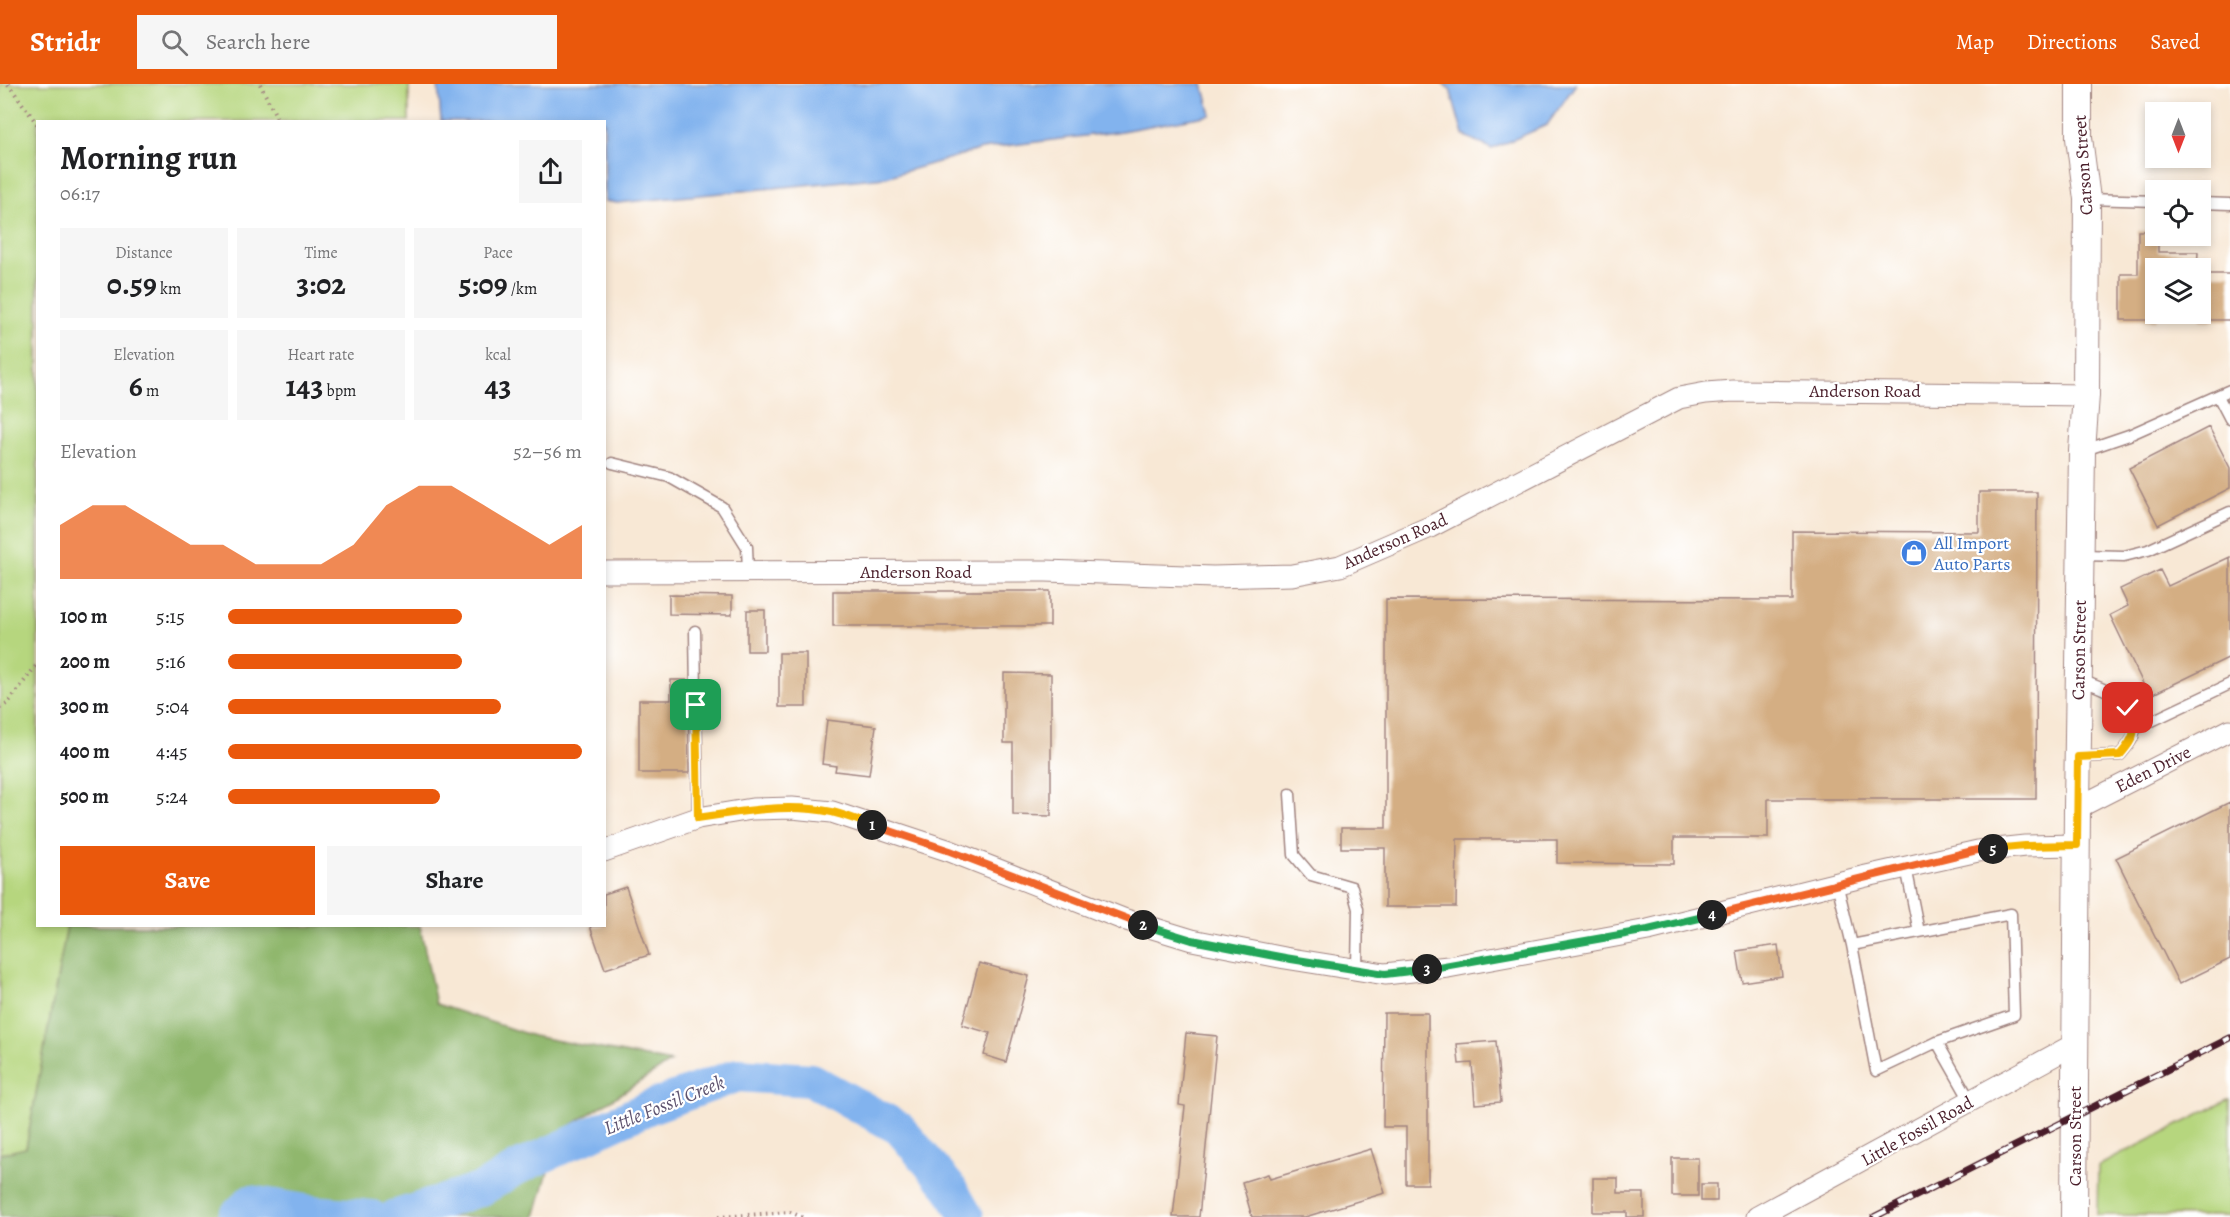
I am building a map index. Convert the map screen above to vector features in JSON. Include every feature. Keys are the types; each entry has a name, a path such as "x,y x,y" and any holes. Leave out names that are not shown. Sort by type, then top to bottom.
{"street":[{"name":"Carson Street","path":"2074,1217 2077,808 2082,451 2086,395 2087,199 2079,138 2079,84"},
{"name":"Anderson Road","path":"606,572 1046,571 1213,577 1292,575 1340,566 1430,527 1679,398 1733,391 2086,395"},
{"name":"Eden Drive","path":"2077,808 2230,730"},
{"path":"606,850 698,818 752,809 792,808 832,812 950,851 1123,919 1192,940 1385,974 1460,965 1648,930 1977,850 2077,845"},
{"name":"Little Fossil Road","path":"1757,1217 2075,1044"}],"lane":[{"path":"2087,199 2145,201"},
{"path":"2211,203 2230,204"},
{"path":"2082,451 2129,435 2230,390"},
{"path":"2218,396 2230,419"},
{"path":"612,463 669,477 722,507 747,547 748,572"},
{"path":"2081,555 2124,556 2148,550 2230,512"},
{"path":"696,631 698,818"},
{"path":"2078,757 2120,755 2132,740 2135,729 2128,708 2121,698 2079,679"},
{"path":"2135,729 2230,684"},
{"path":"1290,794 1294,855 1311,875 1352,887 1358,909 1357,969"},
{"path":"1906,867 1919,932"},
{"path":"1837,883 1852,945 1876,1071 1937,1042 2014,1015 2011,914 1852,945"},
{"path":"1937,1042 1971,1102"}],"path":[{"path":"8,84 10,90 36,122"},
{"path":"260,84 278,120"},
{"path":"0,708 8,703 36,666"},
{"path":"718,1217 790,1212 802,1217"}],"green space":[{"path":"0,84 409,84 409,120 36,120 36,927 67,927 26,1148 0,1154"},
{"path":"67,927 420,927 436,1004 533,1036 671,1062 559,1133 535,1217 0,1217 0,1154 26,1148"},
{"path":"2230,1099 2230,1216 2097,1215 2098,1166"}],"water":[{"path":"438,84 1203,84 1211,115 1116,132 982,149 886,177 617,203 606,201 606,120 441,120"},
{"path":"1442,84 1576,84 1547,125 1492,149 1463,135 1450,89"}],"building":[{"path":"2138,231 2145,231 2145,246 2158,246 2158,252 2198,252 2198,258 2145,258 2145,320 2121,320 2121,274 2138,274"},
{"path":"2211,274 2230,274 2230,320 2211,320"},
{"path":"2209,427 2230,468 2230,488 2158,525 2129,468"},
{"path":"1979,492 2037,492 2036,799 1768,799 1768,838 1674,838 1674,864 1557,863 1557,839 1457,839 1456,907 1385,907 1385,848 1341,848 1341,828 1386,828 1386,599 1792,600 1792,531 1979,532"},
{"path":"2230,557 2230,657 2149,696 2110,615 2128,606 2120,589 2160,570 2168,586"},
{"path":"833,591 1050,591 1050,626 833,626"},
{"path":"669,595 732,596 732,615 669,614"},
{"path":"747,610 765,610 765,651 747,651"},
{"path":"779,653 806,653 806,707 779,707"},
{"path":"1004,673 1051,674 1051,816 1013,815 1013,743 1004,743"},
{"path":"671,680 688,680 689,773 639,773 639,700 671,700"},
{"path":"827,720 876,726 869,775 835,771 836,766 822,764"},
{"path":"2230,802 2230,959 2179,984 2116,858"},
{"path":"626,887 649,955 605,969 590,927 606,927 606,893"},
{"path":"1778,945 1782,976 1742,982 1737,951"},
{"path":"979,963 1029,976 1006,1062 984,1055 990,1033 962,1025"},
{"path":"1384,1013 1428,1013 1428,1184 1406,1184 1406,1127 1383,1127"},
{"path":"1186,1033 1217,1036 1199,1217 1173,1217 1185,1106 1179,1105"},
{"path":"1496,1041 1501,1102 1475,1104 1472,1063 1459,1064 1457,1044"},
{"path":"1371,1149 1385,1193 1305,1217 1252,1217 1242,1182 1268,1174 1270,1179"},
{"path":"1672,1158 1698,1158 1698,1196 1672,1196"},
{"path":"1593,1178 1618,1178 1618,1193 1644,1193 1644,1217 1627,1217 1627,1212 1593,1212"},
{"path":"1701,1184 1717,1184 1717,1201 1701,1201"}],"waterway":[{"name":"Little Fossil Creek","path":"394,1217 482,1189 517,1168 650,1107 738,1075 811,1080 899,1128 950,1188 967,1217"},
{"name":"Little Fossil Creek","path":"235,1217 250,1202 312,1212 372,1217"}],"railway":[{"path":"1874,1217 2230,1038"}],"place":[{"name":"All Import Auto Parts","path":"1914,553"}],"route":[{"path":"696,705 698,818 752,809 792,808 832,812 950,851 1123,919 1192,940 1385,974 1448,967 1648,930 1977,850 2077,845 2078,757 2120,755 2132,740 2135,729 2128,708"}]}
